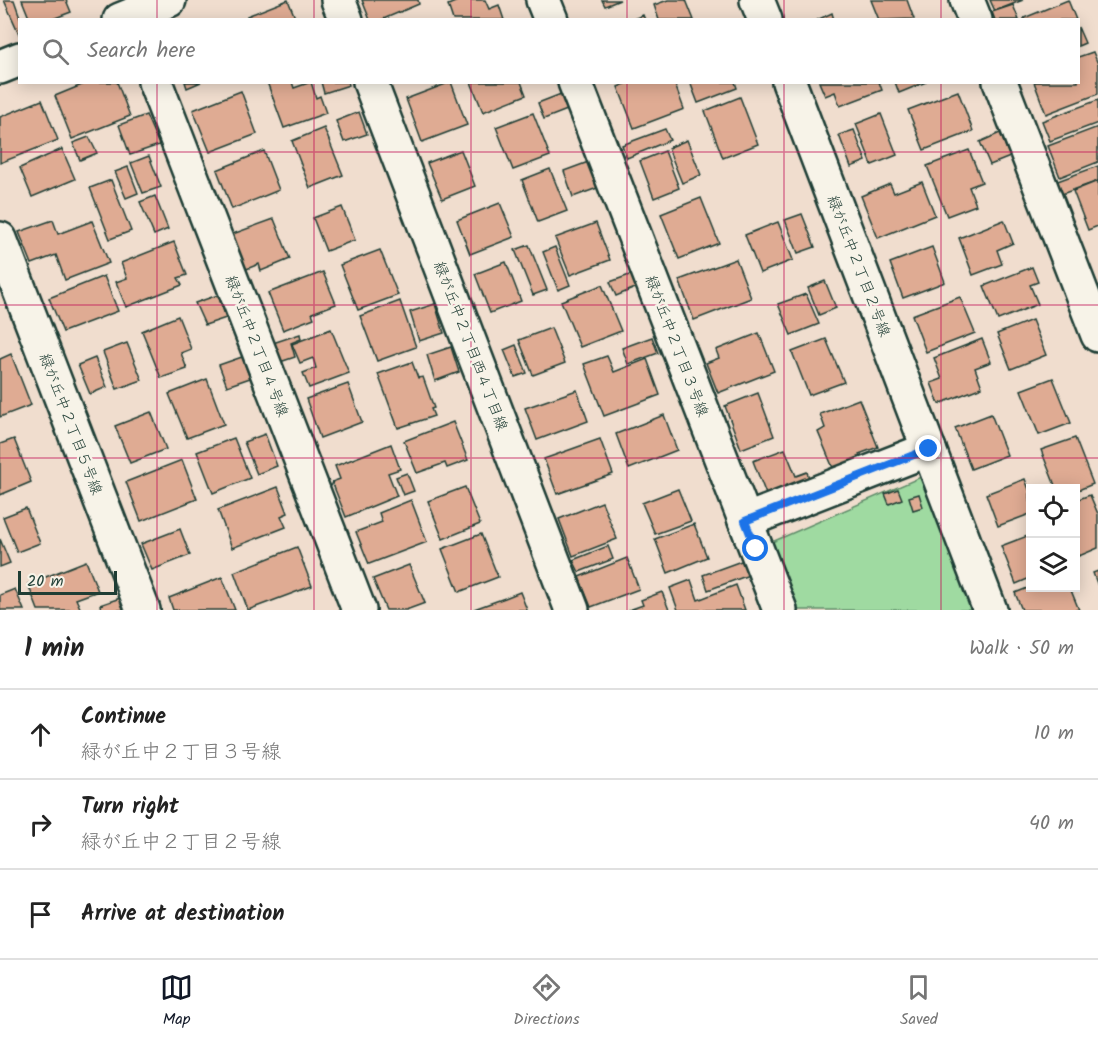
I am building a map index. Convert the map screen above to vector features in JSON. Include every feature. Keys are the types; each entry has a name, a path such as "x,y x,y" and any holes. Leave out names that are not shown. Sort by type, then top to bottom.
{"street":[{"path":"127,18 169,0"},
{"path":"338,0 344,18"},
{"path":"543,0 550,18"},
{"path":"757,0 764,18"},
{"path":"968,0 974,18"},
{"path":"0,67 18,60"},
{"name":"緑が丘中２丁目４号線","path":"156,84 359,610"},
{"name":"緑が丘中２丁目西４丁目線","path":"371,84 572,610"},
{"name":"緑が丘中２丁目３号線","path":"576,84 780,610"},
{"name":"緑が丘中２丁目２号線","path":"790,84 990,610"},
{"path":"1001,84 1098,335"},
{"name":"緑が丘中２丁目５号線","path":"0,239 143,610"},
{"path":"745,521 929,449"}],"green space":[{"path":"937,470 990,610 780,610 756,549"}],"building":[{"path":"4,0 14,0 20,18 18,18 18,32"},
{"path":"22,0 66,0 71,12 55,18 29,18"},
{"path":"288,0 295,18 248,18 247,16"},
{"path":"362,0 418,0 419,4 386,18 369,18"},
{"path":"460,0 485,0 489,9 499,5 503,18 452,18 448,5"},
{"path":"602,0 620,0 605,6"},
{"path":"668,0 686,0 693,18 658,18 654,5"},
{"path":"871,0 907,0 914,18 878,18"},
{"path":"990,0 1023,0 995,11"},
{"path":"1068,0 1075,18 1024,18"},
{"path":"1013,5 1018,18 994,18 992,12"},
{"path":"832,13 833,18 821,18"},
{"path":"1080,32 1085,43 1080,45"},
{"path":"1093,52 1098,64 1098,94 1046,114 1035,84 1080,84 1080,56"},
{"path":"84,84 118,84 130,116 72,139 55,96"},
{"path":"268,84 293,84 294,88 312,84 316,98 320,96 326,113 284,128"},
{"path":"322,84 349,84 349,85 324,93"},
{"path":"446,84 452,84 467,125 422,142 406,99"},
{"path":"472,84 522,84 526,95 483,112"},
{"path":"625,84 675,84 684,109 634,128 618,87"},
{"path":"691,84 736,84 737,88 698,103"},
{"path":"820,84 880,84 882,90 840,106 835,92 825,96"},
{"path":"896,84 921,84 899,93"},
{"path":"241,91 257,134 210,152 193,110"},
{"path":"958,91 973,131 924,150 908,110"},
{"path":"561,94 567,110 544,119 538,103"},
{"path":"740,97 758,144 723,158 705,111"},
{"path":"42,100 58,140 0,163 0,117"},
{"path":"1098,100 1098,123 1050,141 1042,121"},
{"path":"359,112 367,134 344,142 336,121"},
{"path":"533,113 550,156 513,170 496,127"},
{"path":"881,114 897,155 872,165 856,124"},
{"path":"146,115 159,145 130,155 119,125"},
{"path":"1098,127 1098,162 1060,177 1048,146"},
{"path":"324,128 343,175 310,188 292,141"},
{"path":"665,129 670,140 627,158 622,145"},
{"path":"854,130 866,161 851,167 839,135"},
{"path":"1000,133 1010,157 990,165 980,142"},
{"path":"89,137 97,153 80,160 73,143"},
{"path":"687,140 701,175 682,183 668,148"},
{"path":"62,149 75,179 32,197 20,168"},
{"path":"461,150 475,186 442,199 427,163"},
{"path":"969,150 982,182 969,187 976,205 947,216 927,166"},
{"path":"264,151 279,190 232,209 217,170"},
{"path":"665,151 679,188 654,198 640,161"},
{"path":"149,156 161,187 143,193 131,163"},
{"path":"591,161 600,187 573,197 564,171"},
{"path":"1098,166 1098,181 1059,195 1055,182"},
{"path":"128,167 138,193 126,198 115,172"},
{"path":"550,169 567,211 538,222 522,180"},
{"path":"111,180 131,231 110,239 90,188"},
{"path":"1098,181 1098,226 1088,230 1073,191"},
{"path":"922,182 935,215 878,238 861,196 890,184 894,193"},
{"path":"155,196 168,229 154,235 140,202"},
{"path":"701,198 719,243 679,259 661,214"},
{"path":"500,203 514,237 470,254 457,220"},
{"path":"342,207 355,240 326,251 313,218"},
{"path":"802,214 815,247 798,253 785,220"},
{"path":"274,219 290,259 261,271 259,264 244,270 230,235"},
{"path":"53,220 58,234 92,221 109,263 65,280 56,255 32,264 19,232"},
{"path":"1004,220 1013,243 997,250 1002,264 973,275 959,238"},
{"path":"778,222 793,260 760,273 745,235"},
{"path":"596,223 610,260 570,275 555,238"},
{"path":"174,242 187,275 178,278 182,285 126,307 116,282 127,278 121,263"},
{"path":"529,245 547,290 533,295 515,250"},
{"path":"555,247 570,285 558,290 543,252"},
{"path":"932,247 945,282 903,298 890,263"},
{"path":"380,250 398,295 358,310 340,265"},
{"path":"736,259 751,298 694,320 679,280"},
{"path":"506,262 521,301 490,313 475,274"},
{"path":"1032,267 1038,282 1030,285 1038,304 998,320 984,286"},
{"path":"323,272 336,304 312,313 314,318 283,330 268,293"},
{"path":"635,273 640,286 616,296 610,282"},
{"path":"104,276 118,311 63,332 49,298"},
{"path":"825,281 836,308 819,315 808,288"},
{"path":"602,285 621,331 580,347 561,301"},
{"path":"806,294 819,324 791,335 778,304"},
{"path":"218,295 226,318 205,325 195,303"},
{"path":"960,297 975,333 926,352 912,315"},
{"path":"400,301 416,347 377,361 360,316"},
{"path":"435,304 444,333 419,341 410,312"},
{"path":"178,316 191,349 181,353 187,369 161,378 142,331"},
{"path":"1032,320 1046,355 1011,369 997,334"},
{"path":"551,328 565,363 533,375 519,340"},
{"path":"331,329 349,373 309,388 303,373 316,368 313,358 300,363 292,344"},
{"path":"759,333 774,371 718,393 706,363 719,358 716,350"},
{"path":"300,334 301,339 291,343 295,357 280,362 273,343"},
{"path":"652,337 658,353 628,364 622,348"},
{"path":"826,339 844,382 809,395 792,352"},
{"path":"982,339 991,362 975,368 982,387 939,404 931,383 942,379 934,358"},
{"path":"127,343 142,380 117,389 103,352"},
{"path":"516,345 527,373 515,377 504,350"},
{"path":"451,347 459,372 435,381 427,355"},
{"path":"11,354 31,405 0,417 0,359"},
{"path":"607,356 614,372 647,359 660,395 604,416 584,364"},
{"path":"242,357 250,378 227,386 219,365"},
{"path":"95,358 107,387 90,394 78,365"},
{"path":"412,362 418,378 423,377 434,408 431,409 434,416 398,428 378,374"},
{"path":"1053,378 1071,423 1039,435 1021,390"},
{"path":"207,379 224,424 187,438 169,394"},
{"path":"348,384 362,422 320,438 306,399"},
{"path":"577,390 588,421 537,440 525,408"},
{"path":"758,393 774,436 741,449 725,406"},
{"path":"859,399 878,447 859,454 860,458 833,468 818,432 825,428 820,414"},
{"path":"151,412 166,449 130,463 115,426"},
{"path":"991,414 1007,455 971,469 955,428"},
{"path":"664,415 677,450 629,469 616,434"},
{"path":"453,422 468,460 447,468 445,463 417,473 404,441"},
{"path":"265,434 277,466 257,474 244,442"},
{"path":"234,438 250,478 213,493 197,452"},
{"path":"1075,438 1093,484 1080,489 1080,484 1054,484 1041,450"},
{"path":"14,439 31,482 0,495 0,444"},
{"path":"600,439 613,474 557,494 544,459"},
{"path":"391,444 400,469 388,473 397,496 346,517 332,482 340,479 335,466"},
{"path":"785,449 796,476 807,472 811,484 769,502 753,461"},
{"path":"182,460 197,499 141,521 126,482"},
{"path":"407,473 414,491 403,495 396,477"},
{"path":"1025,479 1026,516 998,526 986,494"},
{"path":"278,487 288,513 281,516 286,527 232,548 218,510"},
{"path":"465,487 480,524 443,539 428,501"},
{"path":"678,489 691,521 655,534 642,503"},
{"path":"898,489 902,499 889,504 885,494"},
{"path":"919,494 923,507 913,510 909,497"},
{"path":"1090,495 1098,514 1098,548 1080,556 1080,538 1080,499"},
{"path":"411,500 427,542 369,564 356,532 382,522 379,513"},
{"path":"602,502 617,539 573,556 559,519"},
{"path":"26,508 40,543 17,552 3,517"},
{"path":"694,524 707,557 668,573 655,539"},
{"path":"180,529 190,555 152,570 141,544"},
{"path":"481,534 498,577 459,592 442,549"},
{"path":"1026,537 1026,580 1016,584 1001,546"},
{"path":"0,539 10,563 0,567"},
{"path":"608,546 613,559 579,572 573,560"},
{"path":"297,547 312,586 248,610 234,572"},
{"path":"627,558 639,589 591,607 579,577"},
{"path":"744,560 749,575 708,590 703,575"},
{"path":"86,561 98,591 76,599 81,610 38,610 28,584"},
{"path":"409,565 425,603 406,610 386,610 373,579"},
{"path":"1098,571 1098,586 1093,573"},
{"path":"222,577 235,610 173,610 169,598"},
{"path":"691,580 698,600 736,585 745,610 678,610 670,588"},
{"path":"15,589 24,610 0,610 0,595"},
{"path":"1026,589 1026,592 1072,592 1079,610 1022,610 1015,593"},
{"path":"520,592 527,610 474,609 505,598"},
{"path":"662,592 669,610 629,610 643,605 641,600"},
{"path":"123,597 128,610 102,610 100,605"}],"route":[{"path":"756,549 745,521 929,449"}]}
